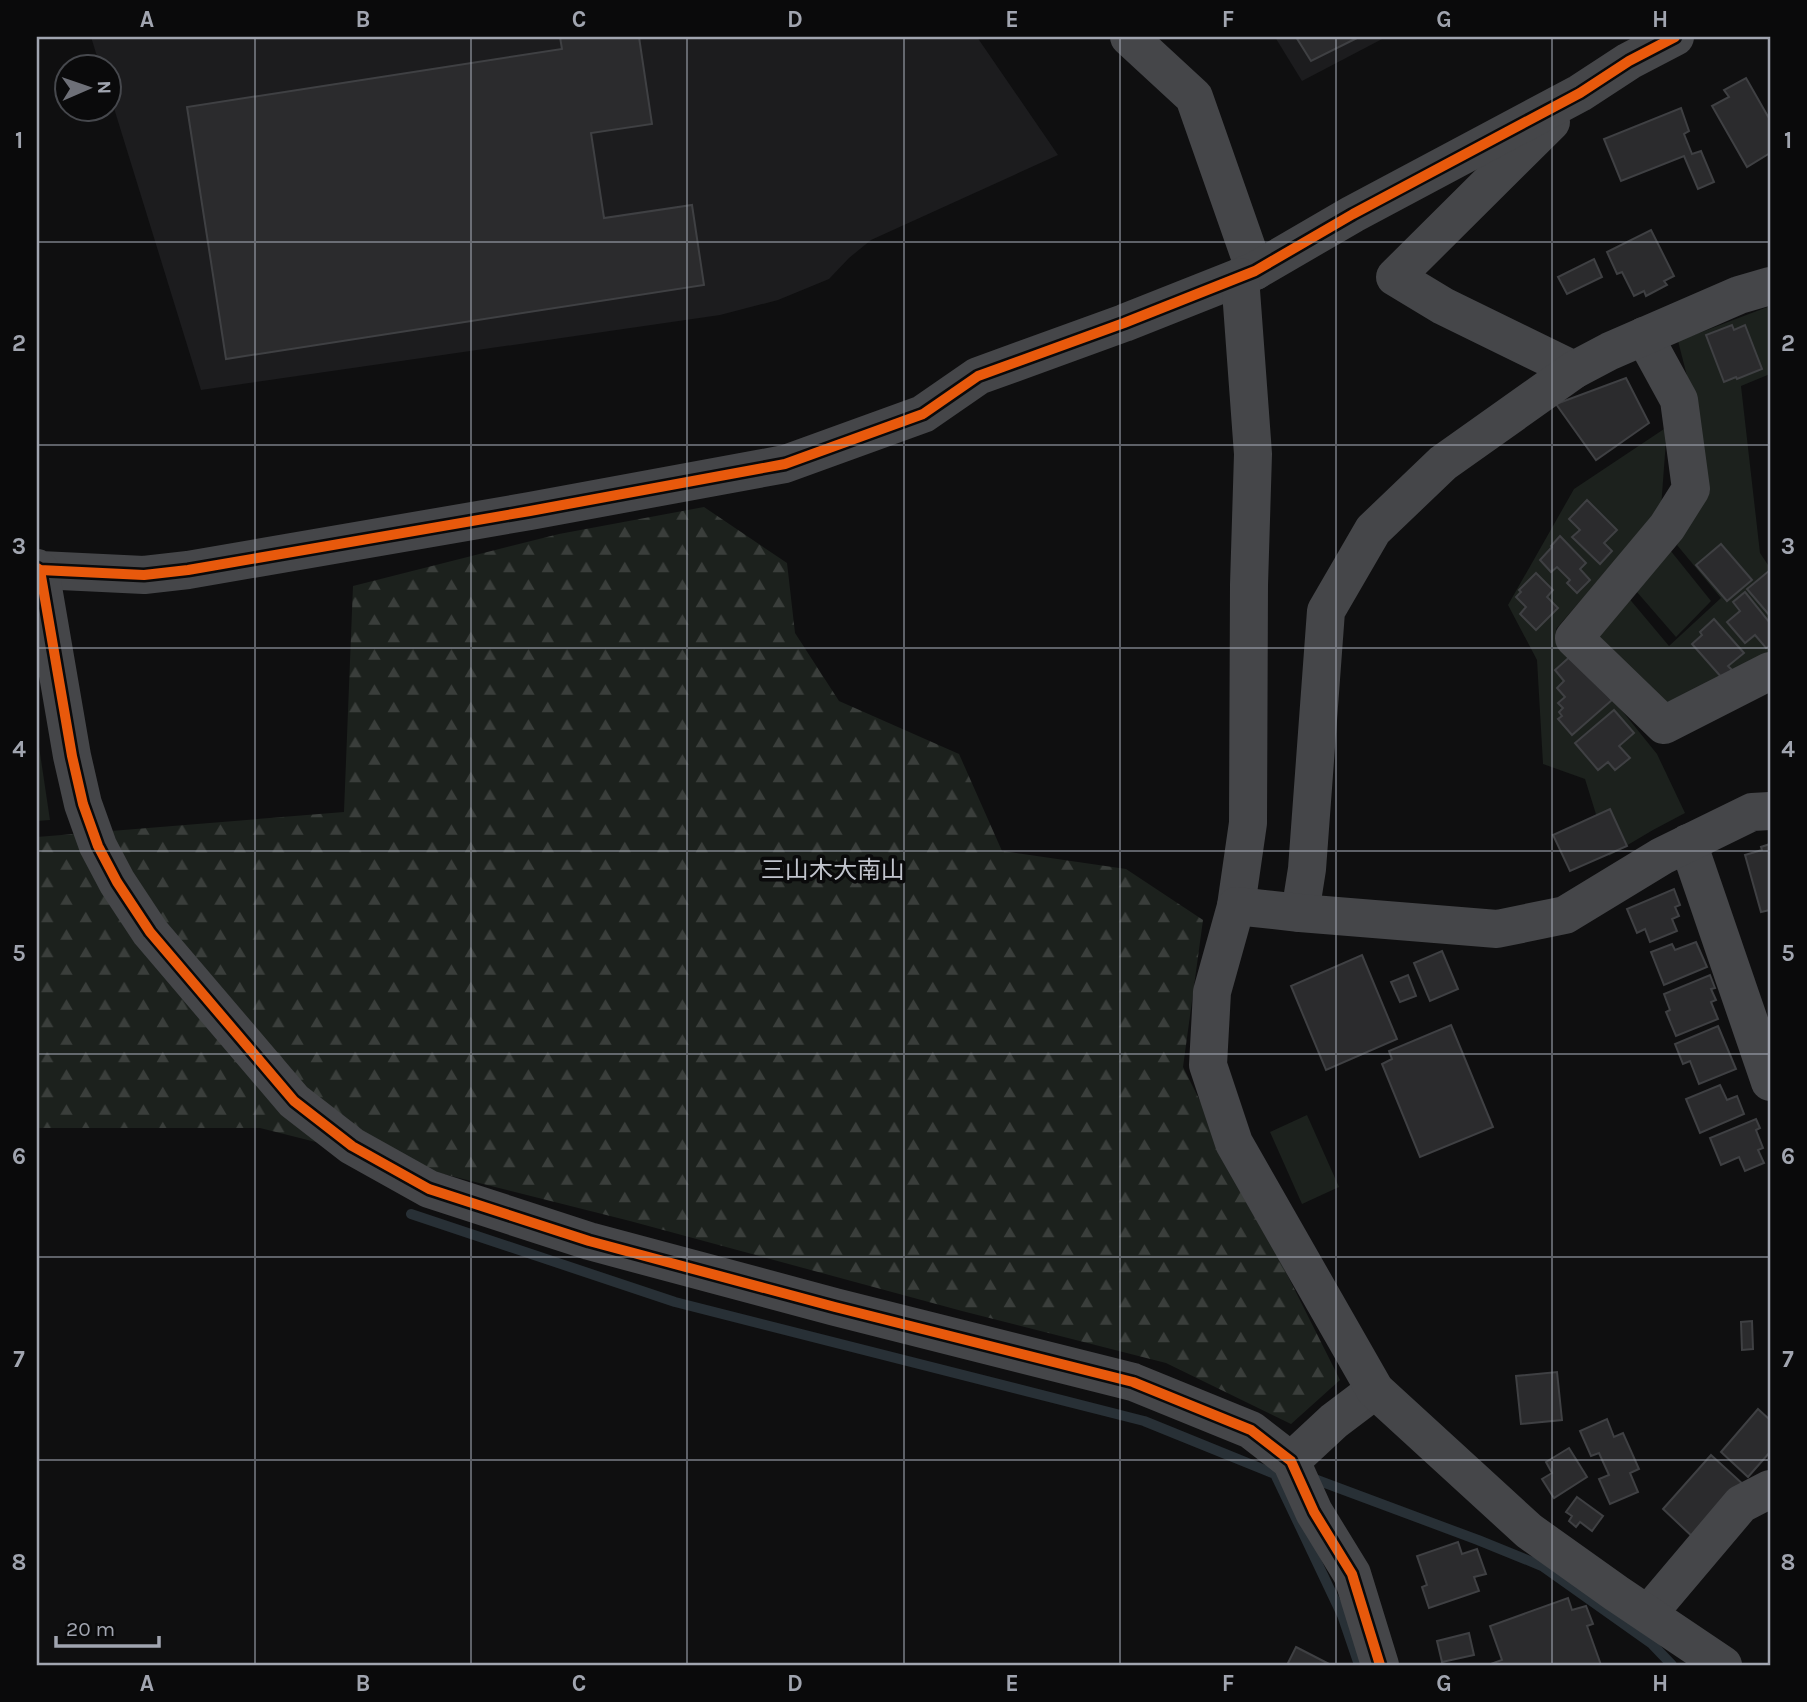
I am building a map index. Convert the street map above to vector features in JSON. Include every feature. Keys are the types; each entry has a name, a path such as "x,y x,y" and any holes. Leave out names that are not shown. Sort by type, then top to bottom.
{"street":[{"path":"1129,37 1194,97 1247,274 1253,454 1248,822 1236,906 1212,992 1208,1065 1234,1143 1375,1390 1529,1531 1723,1665"},
{"path":"1380,1665 1352,1574 1314,1512 1291,1461 1251,1430 1133,1382 835,1307 589,1241 429,1189 352,1146 293,1101 150,932 117,882 98,846 80,792 72,756 38,569 144,575 177,571 503,516 785,464 923,414 978,376 1124,323 1247,274 1580,93 1629,61 1675,37"},
{"path":"1574,370 1443,306 1395,277 1580,93"},
{"path":"1300,913 1307,869 1326,611 1373,530 1443,463 1574,370 1610,351 1739,295 1770,286"},
{"path":"1644,336 1679,400 1691,489 1667,527 1574,638 1664,725 1770,671"},
{"path":"1236,906 1497,929 1564,915 1662,856 1752,813 1770,811"},
{"path":"1688,843 1770,1083"},
{"path":"1291,1461 1335,1421 1375,1390"},
{"path":"1648,1614 1741,1504 1770,1489"}],"shaded area":[{"path":"91,37 977,37 1058,155 871,240 829,279 778,300 720,315 201,390 118,122 122,122 122,52 96,52"},
{"path":"1275,37 1386,37 1302,81"}],"green space":[{"path":"1770,306 1770,374 1741,386 1760,553 1770,568 1770,654 1659,720 1598,635 1627,596 1669,646 1721,598 1677,545 1702,505 1694,403 1678,341"},
{"path":"1667,427 1661,508 1556,629 1657,754 1685,813 1609,856 1585,779 1543,764 1537,660 1508,605 1574,489"},
{"path":"704,507 787,563 795,633 839,701 959,754 1002,851 1126,869 1203,920 1183,1067 1340,1380 1291,1424 1166,1363 630,1221 260,1128 37,1128 37,837 344,812 353,586 559,534"},
{"path":"1670,550 1711,601 1676,637 1630,584"},
{"path":"37,733 50,820 37,821"},
{"path":"1307,1115 1339,1187 1302,1204 1270,1132"}],"building":[{"path":"560,37 639,37 652,124 591,133 604,218 692,205 704,285 226,359 187,107 562,49"},
{"path":"1296,37 1359,37 1311,61"},
{"path":"1746,78 1770,120 1770,153 1747,167 1712,106 1729,97 1724,90"},
{"path":"1681,108 1689,131 1684,134 1692,154 1701,151 1714,182 1698,189 1684,156 1621,181 1604,139"},
{"path":"1651,230 1674,276 1664,281 1667,285 1646,296 1644,291 1634,296 1622,272 1617,274 1607,252"},
{"path":"1594,259 1602,277 1567,294 1558,277"},
{"path":"1732,325 1734,330 1745,325 1762,369 1724,382 1706,335"},
{"path":"1626,378 1649,423 1596,460 1556,404"},
{"path":"1587,500 1617,530 1604,543 1612,551 1600,564 1572,537 1580,530 1569,519"},
{"path":"1560,536 1586,563 1580,569 1590,580 1577,593 1567,583 1570,580 1557,567 1551,572 1540,560"},
{"path":"1721,544 1752,580 1727,601 1696,565"},
{"path":"1770,570 1770,616 1747,589"},
{"path":"1536,573 1553,590 1547,597 1558,608 1536,630 1520,614 1526,607 1516,597 1521,592 1519,590"},
{"path":"1745,592 1770,623 1770,645 1766,648 1755,635 1745,643 1727,622 1740,611 1733,602"},
{"path":"1714,619 1744,653 1728,666 1733,671 1723,679 1692,644"},
{"path":"1573,654 1612,700 1572,735 1558,719 1562,716 1559,712 1563,708 1558,703 1565,697 1557,688 1564,681 1555,670"},
{"path":"1614,710 1634,733 1619,746 1630,758 1615,770 1608,762 1598,770 1575,743"},
{"path":"1610,809 1627,846 1570,871 1553,835"},
{"path":"1770,844 1770,910 1761,912 1745,855 1762,850 1761,847"},
{"path":"1674,889 1680,905 1675,907 1679,916 1672,919 1677,931 1650,942 1645,929 1637,933 1627,909"},
{"path":"1696,942 1707,967 1664,985 1651,952 1672,944 1675,950"},
{"path":"1442,951 1458,989 1430,1001 1414,963"},
{"path":"1362,955 1397,1039 1326,1070 1291,986"},
{"path":"1408,975 1416,996 1400,1002 1391,982"},
{"path":"1710,975 1715,988 1711,989 1716,1000 1711,1002 1718,1019 1676,1036 1666,1012 1670,1010 1664,994"},
{"path":"1451,1025 1493,1127 1420,1157 1382,1064 1392,1059 1389,1051"},
{"path":"1718,1026 1736,1069 1699,1084 1690,1061 1683,1064 1675,1044"},
{"path":"1720,1085 1727,1100 1737,1096 1744,1114 1700,1133 1686,1099"},
{"path":"1756,1119 1760,1128 1756,1130 1763,1148 1758,1150 1764,1163 1745,1171 1739,1157 1721,1165 1710,1138"},
{"path":"1752,1321 1753,1349 1742,1350 1741,1322"},
{"path":"1557,1372 1562,1420 1521,1424 1516,1376"},
{"path":"1758,1409 1770,1420 1770,1452 1748,1477 1721,1452"},
{"path":"1607,1419 1614,1437 1623,1433 1639,1469 1630,1473 1638,1492 1610,1504 1599,1479 1609,1475 1599,1453 1591,1456 1580,1431"},
{"path":"1569,1448 1587,1477 1554,1498 1542,1479 1552,1473 1546,1462"},
{"path":"1711,1455 1745,1486 1696,1540 1663,1509"},
{"path":"1577,1497 1603,1516 1592,1531 1580,1522 1576,1527 1569,1521 1572,1516 1566,1512"},
{"path":"1458,1542 1462,1554 1477,1549 1486,1574 1474,1577 1479,1591 1429,1608 1422,1587 1427,1585 1417,1556"},
{"path":"1568,1598 1572,1610 1586,1606 1593,1624 1587,1626 1601,1665 1488,1665 1502,1660 1490,1626"},
{"path":"1469,1633 1474,1655 1442,1662 1437,1641"},
{"path":"1296,1647 1331,1665 1287,1665"}],"waterway":[{"path":"411,1214 675,1302 1144,1421 1275,1474 1342,1615 1359,1665"},
{"path":"1309,1477 1542,1566 1652,1644 1672,1665"}],"cycle path":[{"path":"37,568 144,575 188,570 785,464 923,414 978,376 1124,323 1255,271 1353,214 1580,93 1629,61 1675,37"},
{"path":"40,570 72,756 83,804 98,846 117,882 150,932 294,1101 352,1146 429,1189 589,1241 835,1307 1133,1382 1251,1430 1291,1461 1314,1512 1352,1574 1380,1665"}],"district":[{"name":"三山木大南山","path":"833,870"}]}
